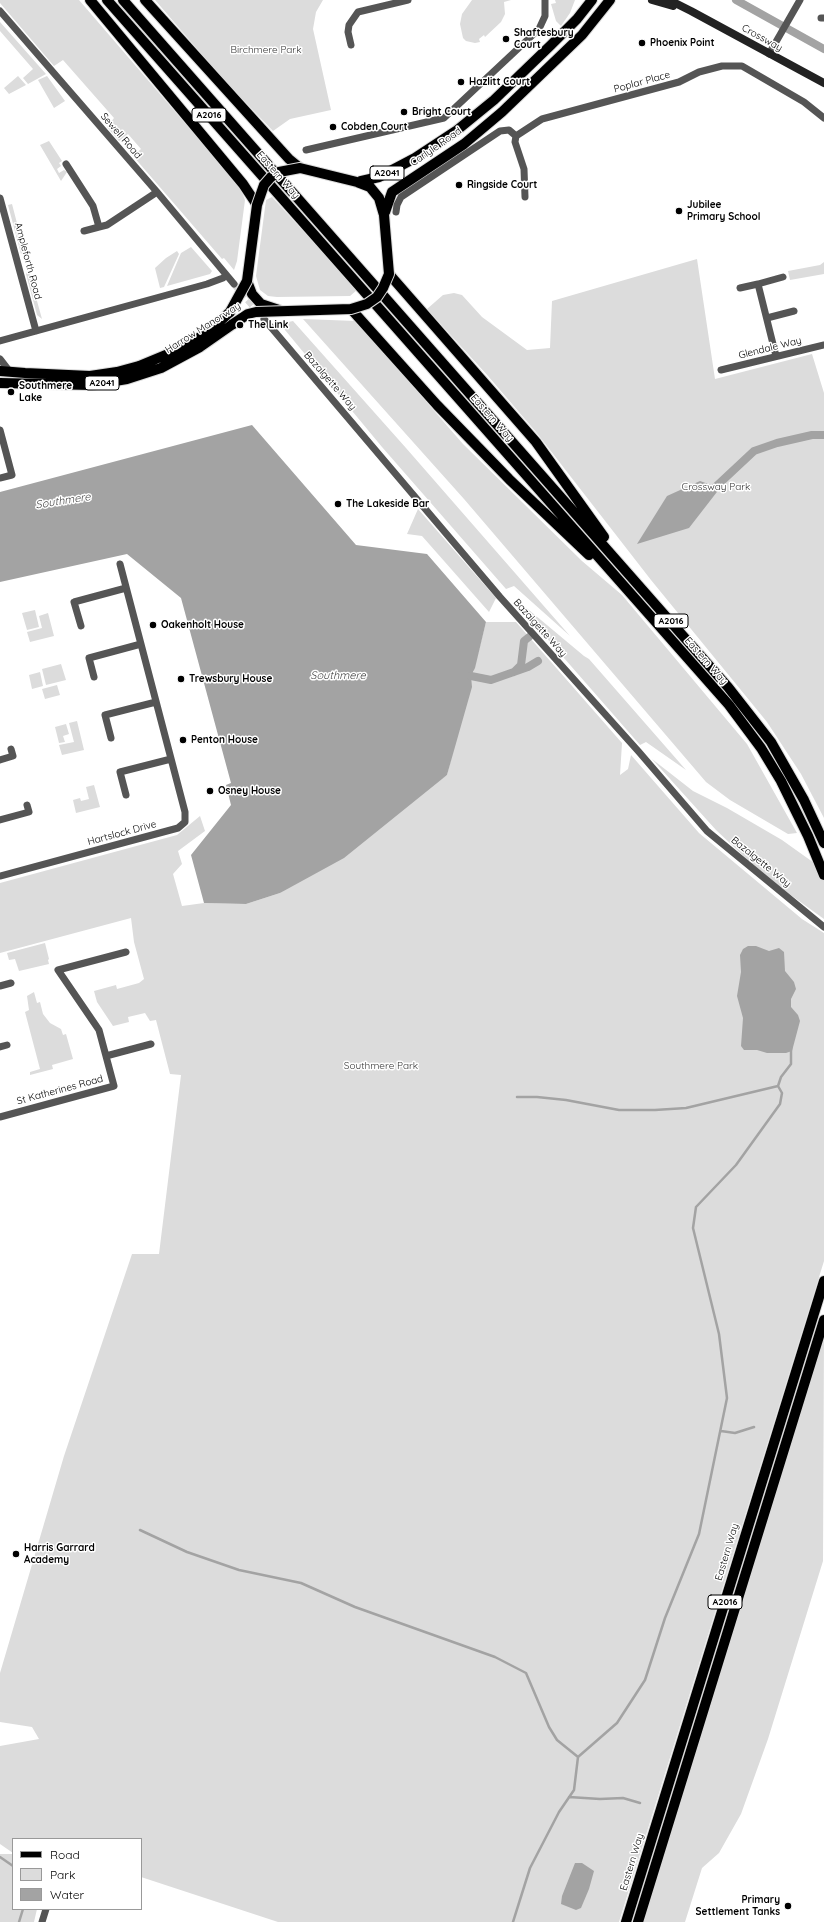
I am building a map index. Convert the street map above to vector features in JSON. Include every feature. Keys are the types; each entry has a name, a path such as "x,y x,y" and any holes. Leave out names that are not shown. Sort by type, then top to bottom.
{"main road":[{"path":"90,0 243,184 257,205"},
{"name":"Eastern Way","path":"107,0 729,705 761,748 781,781 808,836 824,875"},
{"name":"Eastern Way","path":"123,0 630,575 750,714 771,742 804,800 824,843"},
{"path":"145,0 288,159 300,168 357,182 370,187 379,198 384,215 389,274 377,297 367,304 351,309 279,310 261,304 252,294 247,281 257,205 264,185 271,177 279,172 300,168"},
{"name":"Carlyle Road","path":"357,182 379,177 415,158 456,131 494,100 577,19 592,0"},
{"name":"Carlyle Road","path":"384,215 392,192 464,144 502,112 582,35 610,0"},
{"path":"389,274 536,442 630,575"},
{"name":"Harrow Manorway","path":"5,371 90,376 117,372 146,363 180,349 207,333 230,312 247,281"},
{"path":"351,309 437,405 509,479 622,584"},
{"name":"Harrow Manorway","path":"0,383 22,385 91,385 127,380 161,368 195,350 248,314 279,310"},
{"name":"Eastern Way","path":"626,1922 824,1281"},
{"name":"A2016","path":"638,1922 824,1320"}],"street":[{"path":"351,45 348,32 349,25 358,12 408,0"},
{"path":"306,150 444,118 539,29 545,16 545,0"},
{"name":"Crossway","path":"652,0 691,11"},
{"name":"Crossway","path":"669,0 824,83"},
{"path":"770,54 800,0"},
{"name":"Sewell Road","path":"0,12 157,192 226,274"},
{"name":"Poplar Place","path":"516,136 542,119 679,82 699,72 722,66 742,66 804,102 824,118"},
{"path":"396,212 397,205 401,197 500,132 509,130 516,136 515,142 524,169 525,197"},
{"path":"66,164 93,206 99,227"},
{"path":"84,231 108,225 157,192"},
{"name":"Ampleforth Road","path":"0,198 36,330"},
{"path":"1,342 36,330 207,284 223,278 226,274 234,284"},
{"path":"740,288 783,277"},
{"path":"758,284 776,356"},
{"path":"767,318 794,311"},
{"name":"Bazalgette Way","path":"264,320 500,597 639,752 707,831 824,927"},
{"name":"Glendale Way","path":"721,370 824,345"},
{"name":"Harrow Manorway","path":"0,359 5,371"},
{"path":"0,430 12,475 0,478"},
{"name":"Hartslock Drive","path":"0,876 178,828 185,822 185,812 120,564"},
{"path":"81,626 74,602 126,588"},
{"path":"94,677 89,658 141,644"},
{"path":"111,738 105,715 156,702"},
{"path":"0,760 13,756 11,749"},
{"path":"126,795 120,772 171,759"},
{"path":"0,820 29,812 28,805"},
{"name":"St Katherines Road","path":"0,1117 114,1086 99,1030 58,970 126,952"},
{"path":"0,986 11,983"},
{"path":"106,1056 151,1044"},
{"path":"42,1922 46,1910"}],"green space":[{"path":"0,0 79,0 240,187 245,200 237,261 234,270 224,258 222,259 133,156 141,149 128,134 119,141 107,127 114,118 63,60 54,66 0,3"},
{"name":"Birchmere Park","path":"155,0 323,0 316,12 313,29 331,110 290,119 273,131 223,79"},
{"path":"472,0 511,0 504,2 505,14 501,22 485,37 484,35 479,39 480,42 475,43 466,41 463,38 460,24 462,14"},
{"path":"555,0 575,0 570,13 561,26 556,21 551,4 556,3"},
{"path":"0,22 46,74 28,84 23,78 33,69 0,31"},
{"path":"18,76 26,85 9,94 4,88"},
{"path":"47,76 65,101 54,108 38,80"},
{"path":"49,141 62,161 59,163 61,166 57,169 59,173 64,170 67,172 61,181 40,145"},
{"path":"272,197 357,290 350,296 277,297 268,296 260,290 256,276 266,200"},
{"path":"12,204 25,253 21,254 8,205"},
{"path":"191,247 212,271 210,274 167,286 181,253"},
{"path":"177,251 179,254 164,287 160,288 155,268"},
{"name":"Crossway Park","path":"697,259 715,379 812,354 824,393 824,818 801,774 767,722 651,580 536,432 488,376 427,309 443,295 454,293 462,295 482,317 527,350 550,348 552,301"},
{"path":"824,262 824,274 790,280 788,271 820,265"},
{"path":"29,272 42,319 37,315 26,274"},
{"path":"303,319 356,321 463,444 582,561 622,595 747,744 797,833 788,834 730,800 706,782 464,499"},
{"path":"293,321 570,636 514,586 506,589 382,447 280,324"},
{"path":"418,509 496,598 489,612 422,536 407,534"},
{"path":"517,600 589,659 686,770 646,742 640,745 550,642"},
{"path":"35,610 39,627 27,630 22,613"},
{"path":"48,613 54,636 30,642 27,632 42,628 39,616"},
{"name":"Southmere Park","path":"486,622 516,622 622,743 620,775 628,769 631,755 699,833 802,919 824,933 824,1261 619,1922 278,1922 142,1877 142,1838 12,1838 12,1852 0,1844 0,1746 39,1739 32,1727 0,1722 0,1673 64,1456 132,1254 159,1254 181,1075 170,1074 156,1020 150,1021 145,1013 128,1017 129,1022 113,1026 97,1002 94,991 116,985 117,989 139,983 144,979 134,942 131,918 0,953 0,883 177,835 200,816 205,831 178,851 182,864 173,874 182,906 204,903 246,904 280,893 447,775"},
{"path":"61,664 66,680 46,685 42,669"},
{"path":"40,672 43,686 32,689 29,675"},
{"path":"57,685 60,695 45,699 42,689"},
{"path":"77,721 84,750 62,755 59,745 74,742 69,723"},
{"path":"66,724 69,734 63,736 65,742 59,743 55,727"},
{"path":"652,759 693,791 727,808 782,840 824,870 824,919 788,893 750,862 716,830"},
{"path":"94,785 100,807 76,813 73,800 80,798 81,801 89,799 86,787"},
{"path":"45,943 49,964 19,971 15,959 9,960 7,953"},
{"path":"34,992 37,1003 40,1002 43,1014 50,1023 61,1029 63,1035 66,1034 73,1059 52,1065 53,1069 30,1075 30,1072 40,1069 25,1012 29,1010 27,996"},
{"path":"824,1335 823,1561 768,1739 741,1814 719,1853 702,1868 685,1922 643,1922"},
{"path":"0,1854 12,1854 12,1910 37,1910 34,1922 0,1922"}],"water":[{"name":"Southmere","path":"252,425 356,545 427,554 486,622 475,668 471,676 472,687 447,775 344,858 280,893 246,904 204,903 191,855 231,805 226,785 231,783 181,598 127,554 0,582 0,492"},
{"path":"700,481 720,488 689,528 637,544 667,496"},
{"path":"748,946 756,946 769,951 779,948 784,952 785,971 794,982 796,989 791,999 791,1007 798,1015 800,1021 792,1051 786,1053 767,1053 757,1050 744,1050 741,1046 743,1018 737,996 741,972 740,955 743,949"},
{"path":"575,1863 582,1863 594,1871 589,1889 581,1908 576,1910 561,1904 562,1896"}],"waterway":[{"path":"736,0 824,49"},
{"path":"708,494 754,451 777,443 812,435 824,435"},
{"path":"514,672 521,665 524,641 529,637"},
{"path":"471,676 491,680 528,667 538,661"},
{"path":"513,1922 530,1868 559,1812 574,1790 578,1757 617,1723 645,1680 665,1618 699,1534 727,1398 719,1334 693,1228 696,1207 736,1165 780,1104 782,1093 778,1086 781,1077 791,1064 791,1048"},
{"path":"517,1097 537,1097 566,1100 619,1110 655,1110 686,1108 778,1086"},
{"path":"721,1431 735,1433 754,1427"},
{"path":"140,1530 187,1552 239,1570 301,1583 355,1607 495,1657 526,1673 549,1727 557,1740 578,1757"},
{"path":"569,1797 600,1799 623,1798 640,1803"},
{"path":"0,1857 12,1865"},
{"path":"19,1922 23,1910"}],"tunnel":[{"path":"234,284 260,314"}],"place":[{"name":"Shaftesbury Court","path":"506,39"},
{"name":"Phoenix Point","path":"642,43"},
{"name":"Hazlitt Court","path":"461,82"},
{"name":"Bright Court","path":"404,112"},
{"name":"Cobden Court","path":"333,127"},
{"name":"Ringside Court","path":"459,185"},
{"name":"Jubilee Primary School","path":"679,211"},
{"name":"The Link","path":"240,325"},
{"name":"Southmere Lake","path":"11,392"},
{"name":"The Lakeside Bar","path":"338,504"},
{"name":"Oakenholt House","path":"153,625"},
{"name":"Trewsbury House","path":"181,679"},
{"name":"Penton House","path":"183,740"},
{"name":"Osney House","path":"210,791"},
{"name":"Harris Garrard Academy","path":"16,1554"},
{"name":"Primary Settlement Tanks","path":"788,1906"}]}
